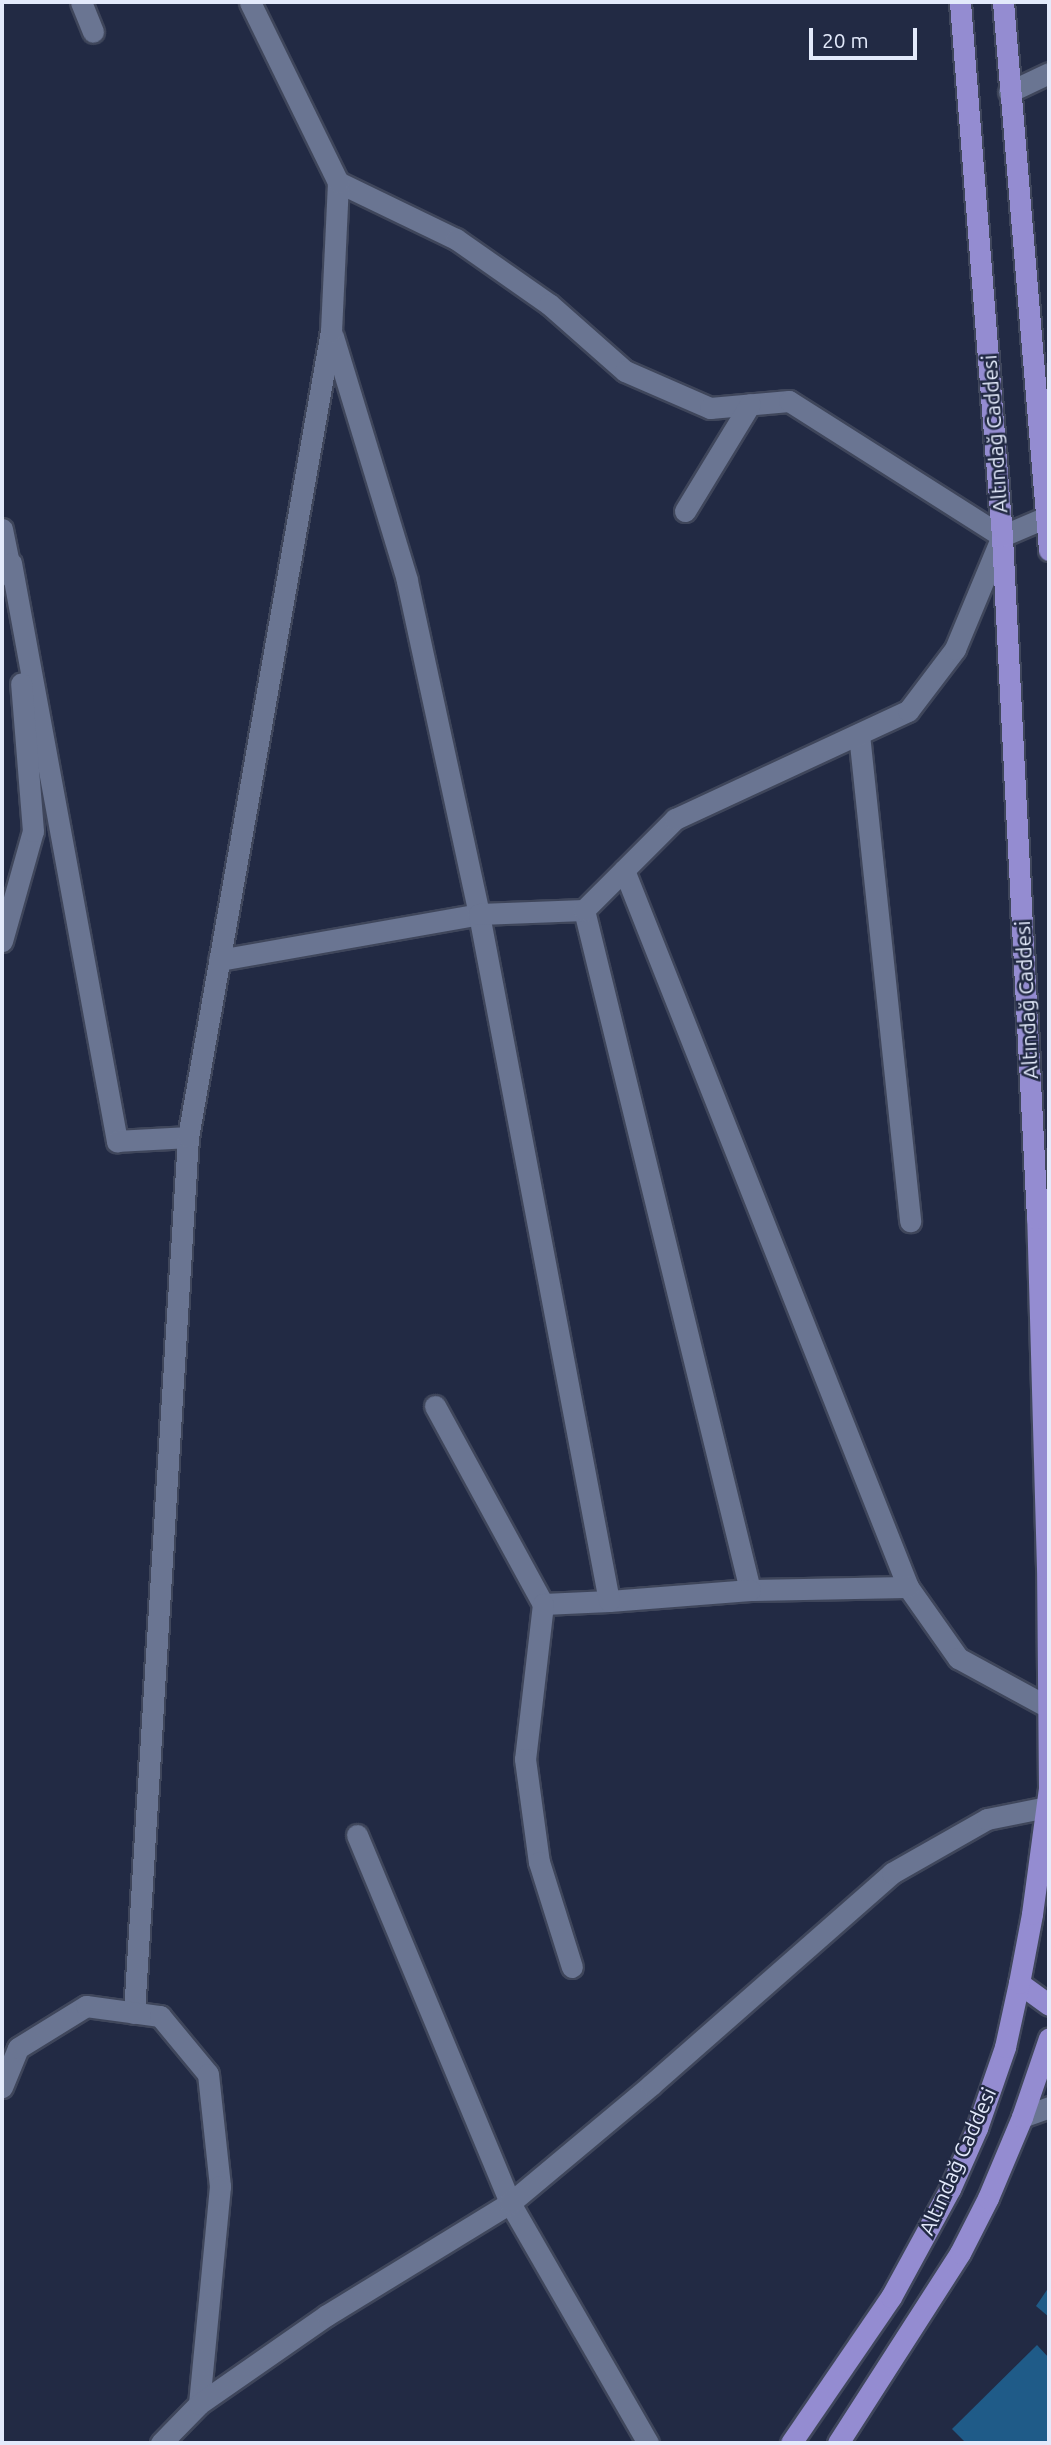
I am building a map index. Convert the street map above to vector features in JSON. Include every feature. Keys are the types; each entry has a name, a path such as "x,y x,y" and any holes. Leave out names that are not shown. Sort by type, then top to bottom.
{"main road":[{"name":"Altındağ Caddesi","path":"791,2443 891,2297 950,2189 977,2128 998,2067 1019,1983 1047,1807 1043,1216 1002,536 960,2"},
{"path":"1003,2 1049,516 1049,550"},
{"path":"1019,1983 1049,2005"},
{"name":"Altındağ Caddesi","path":"838,2443 960,2253 988,2198 1022,2117 1049,2038"}],"street":[{"path":"80,2 93,32"},
{"path":"134,2013 188,1137 331,331 338,182 250,2"},
{"path":"1009,92 1049,73"},
{"path":"338,182 456,239 549,304 625,371 710,408 789,401 1002,536"},
{"path":"331,331 407,580 479,914 609,1601"},
{"path":"685,511 750,404"},
{"path":"219,960 479,914 584,910 675,819 908,711 955,649 1002,536 1049,516"},
{"path":"2,529 11,563 117,1141 188,1137"},
{"path":"2,941 33,831 11,563"},
{"path":"859,734 910,1221"},
{"path":"624,870 908,1587 958,1658 1048,1707"},
{"path":"584,910 750,1590"},
{"path":"435,1406 543,1604 526,1759 539,1862 572,1967"},
{"path":"543,1604 750,1590 908,1587"},
{"path":"162,2443 199,2404 327,2315 510,2203 651,2085 891,1873 987,1819 1047,1807"},
{"path":"357,1835 510,2203 649,2443"},
{"path":"2,2087 18,2048 86,2006 160,2016 208,2074 220,2186 199,2404"},
{"path":"1022,2117 1049,2107"}],"building":[{"path":"1049,2287 1049,2317 1036,2306"},
{"path":"1037,2345 1049,2358 1049,2443 966,2443 952,2429"}]}
